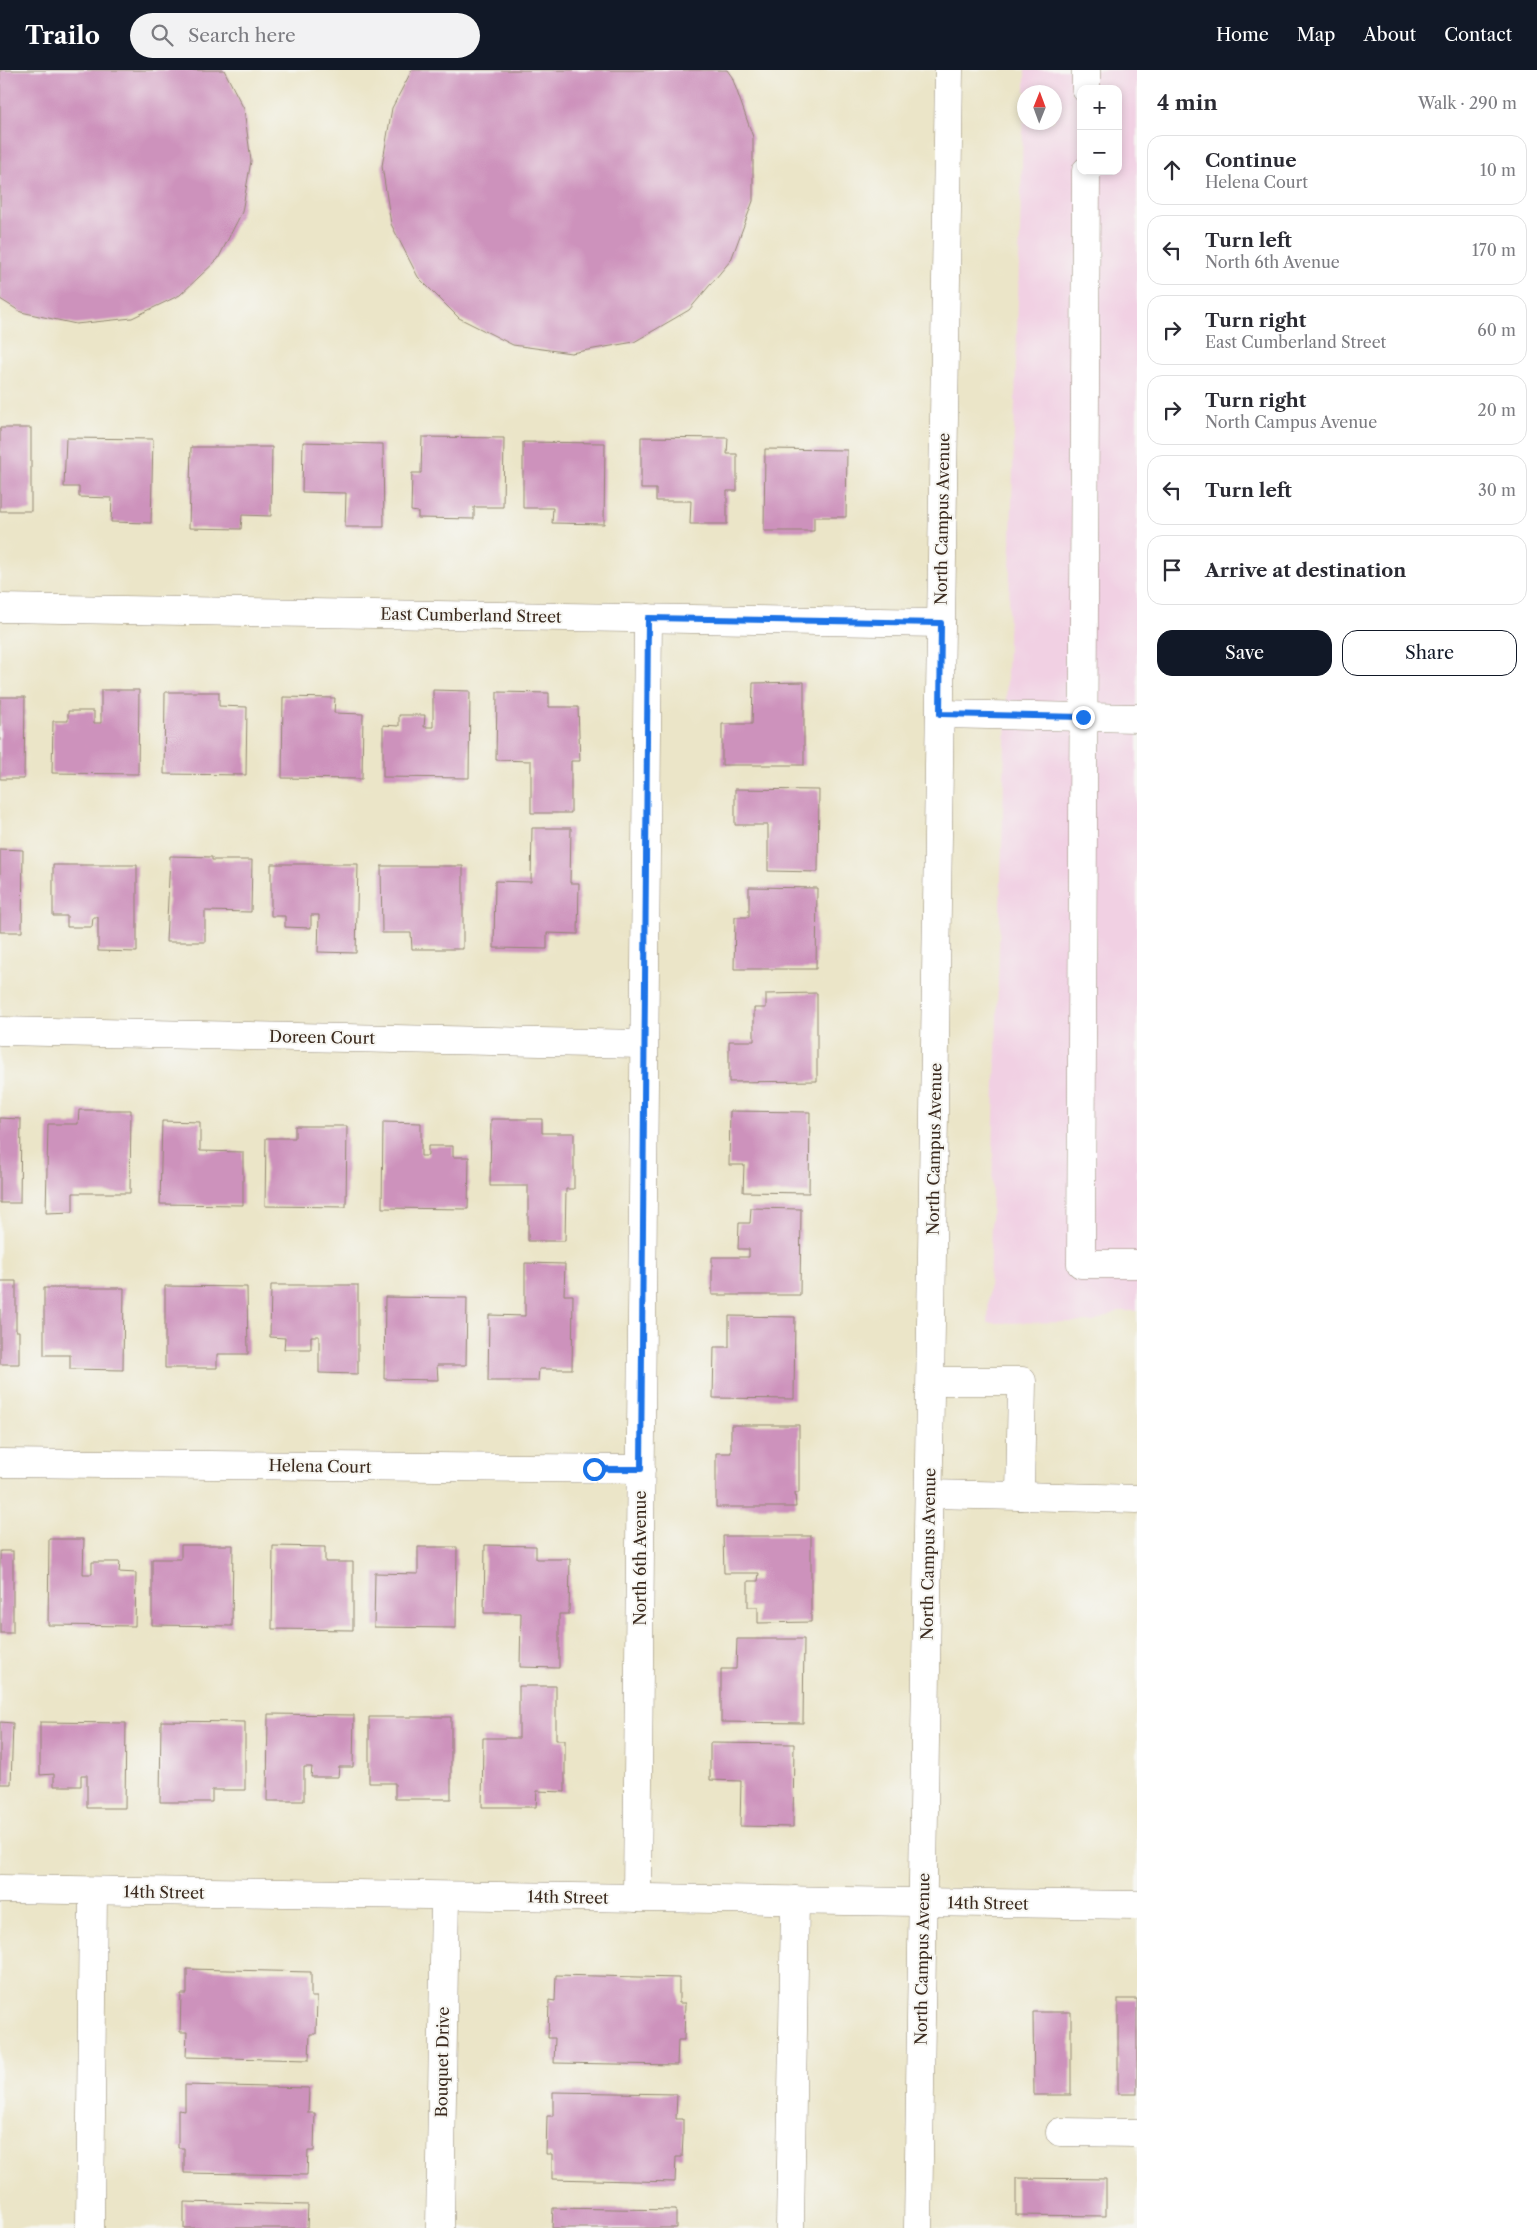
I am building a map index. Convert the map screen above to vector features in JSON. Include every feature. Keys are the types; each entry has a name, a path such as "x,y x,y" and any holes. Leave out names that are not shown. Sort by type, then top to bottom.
{"street":[{"name":"North Campus Avenue","path":"918,2228 949,70"},
{"path":"1086,70 1086,85"},
{"path":"1086,175 1081,1264 1137,1264"},
{"name":"East Cumberland Street","path":"0,608 941,623"},
{"name":"North 6th Avenue","path":"637,1898 648,618"},
{"path":"940,714 1137,718"},
{"name":"Doreen Court","path":"0,1031 644,1044"},
{"path":"931,1381 1022,1381 1020,1496"},
{"name":"Helena Court","path":"0,1463 641,1469"},
{"path":"929,1494 1137,1499"},
{"name":"14th Street","path":"0,1889 1137,1905"},
{"path":"90,2228 93,1891"},
{"name":"Bouquet Drive","path":"440,2228 445,1896"},
{"path":"790,2228 795,1900"},
{"path":"1060,2132 1137,2133"}],"shaded area":[{"path":"1025,70 1137,70 1137,1311 1119,1311 1094,1322 988,1323 1023,130 1062,130 1062,85 1025,85"}],"building":[{"path":"0,70 224,70 244,109 251,161 242,212 218,259 180,295 132,318 76,324 21,312 0,299"},
{"path":"412,70 727,70 732,77 753,137 753,201 731,260 689,310 634,342 571,353 513,345 459,318 418,277 391,224 382,166 392,108"},
{"path":"0,428 31,428 31,511 0,511"},
{"path":"422,437 504,438 503,507 474,507 474,519 418,518 418,512 411,511 412,473 421,473"},
{"path":"641,437 728,438 727,454 737,454 737,491 727,491 727,524 690,524 691,501 656,501 656,489 641,489"},
{"path":"66,438 153,439 151,523 111,522 112,498 79,497 79,487 64,487"},
{"path":"303,442 383,444 384,527 345,527 346,493 302,492"},
{"path":"523,442 605,443 604,524 552,523 553,508 523,508"},
{"path":"191,447 272,447 271,516 242,515 241,529 189,528"},
{"path":"765,449 847,450 846,517 814,517 814,531 764,531"},
{"path":"804,682 804,765 722,765 722,724 752,724 753,683"},
{"path":"101,690 139,690 138,774 52,773 53,721 68,721 68,711 94,711 94,723 101,723"},
{"path":"433,690 470,691 469,778 383,777 383,725 399,726 399,715 425,715 424,727 433,727"},
{"path":"165,692 219,692 219,706 247,707 246,775 164,774"},
{"path":"497,692 549,693 549,707 578,707 580,761 571,761 571,813 531,813 531,761 496,760"},
{"path":"0,697 25,697 24,779 0,779"},
{"path":"283,697 335,698 334,713 363,714 362,779 282,778"},
{"path":"735,789 819,790 818,872 768,871 768,825 735,825"},
{"path":"532,828 571,828 570,883 579,883 578,934 547,933 547,949 494,948 495,881 531,882"},
{"path":"0,849 23,850 22,932 0,932"},
{"path":"170,856 212,857 212,860 252,860 251,912 205,911 205,942 166,942"},
{"path":"271,864 358,864 356,953 318,952 319,915 311,915 311,928 285,927 285,916 271,916"},
{"path":"53,865 137,865 137,952 98,951 98,917 93,917 92,927 67,927 67,916 53,916"},
{"path":"381,866 463,866 463,949 412,949 411,933 382,933"},
{"path":"749,887 817,888 816,969 734,969 735,917 749,917"},
{"path":"817,993 817,1081 729,1082 729,1041 754,1041 754,1008 766,1008 766,994"},
{"path":"79,1110 131,1110 130,1193 73,1193 73,1212 46,1213 48,1124 78,1124"},
{"path":"730,1111 810,1112 809,1193 743,1192 744,1165 729,1165"},
{"path":"0,1118 21,1119 20,1203 0,1203"},
{"path":"491,1119 542,1119 542,1133 574,1133 574,1189 566,1189 565,1241 528,1241 528,1186 490,1186"},
{"path":"162,1121 200,1122 200,1151 243,1152 243,1205 160,1204"},
{"path":"383,1122 421,1123 421,1156 428,1156 428,1146 453,1146 453,1157 469,1157 468,1209 382,1208"},
{"path":"295,1126 347,1126 346,1207 265,1206 266,1138 295,1138"},
{"path":"751,1208 801,1209 800,1295 712,1295 712,1257 749,1257 749,1249 738,1249 739,1223 750,1223"},
{"path":"525,1263 565,1264 564,1295 573,1295 572,1369 539,1369 538,1381 488,1381 489,1315 525,1316"},
{"path":"0,1281 16,1281 16,1331 19,1331 19,1364 0,1364"},
{"path":"271,1285 358,1285 358,1374 319,1373 319,1336 311,1336 311,1349 284,1349 285,1338 270,1337"},
{"path":"165,1286 247,1287 248,1354 217,1354 217,1368 165,1368"},
{"path":"44,1288 124,1288 123,1370 70,1369 70,1355 44,1355"},
{"path":"385,1297 467,1298 466,1365 437,1365 438,1380 384,1379"},
{"path":"729,1316 795,1317 794,1399 713,1398 714,1347 729,1347"},
{"path":"731,1425 799,1425 799,1493 795,1493 796,1507 716,1507 716,1453 731,1453"},
{"path":"723,1536 811,1536 811,1622 758,1623 758,1607 748,1607 748,1581 758,1581 759,1573 724,1573"},
{"path":"49,1539 84,1539 83,1574 92,1574 92,1562 120,1562 119,1572 136,1573 135,1626 48,1625"},
{"path":"181,1545 233,1545 232,1626 152,1625 152,1559 181,1559"},
{"path":"485,1545 536,1546 536,1559 570,1559 569,1614 559,1614 559,1668 520,1667 521,1613 484,1613"},
{"path":"273,1546 325,1547 325,1562 353,1562 353,1630 272,1629"},
{"path":"418,1547 457,1547 456,1628 374,1627 375,1573 418,1574"},
{"path":"0,1551 13,1551 13,1633 0,1633"},
{"path":"737,1639 804,1639 803,1723 721,1722 721,1669 736,1669"},
{"path":"519,1686 556,1686 556,1740 565,1740 565,1792 537,1791 536,1807 482,1807 483,1738 519,1738"},
{"path":"268,1714 354,1715 353,1767 339,1767 338,1777 311,1777 312,1767 304,1767 304,1801 267,1801"},
{"path":"369,1717 451,1717 451,1799 395,1799 395,1783 369,1783"},
{"path":"161,1721 245,1722 245,1790 212,1790 212,1802 160,1802"},
{"path":"0,1722 13,1723 11,1784 0,1784"},
{"path":"40,1722 126,1723 125,1808 87,1808 87,1775 81,1775 81,1786 54,1786 54,1774 40,1775"},
{"path":"710,1743 794,1744 793,1827 740,1826 741,1781 710,1780"},
{"path":"187,1969 311,1972 311,1997 317,1997 316,2034 310,2034 309,2060 186,2057 187,2032 180,2032 181,1994 187,1994"},
{"path":"556,1975 679,1978 679,2003 685,2003 684,2040 678,2040 677,2065 554,2063 555,2038 548,2038 549,2000 555,2001"},
{"path":"1118,1999 1137,1999 1137,2094 1118,2094"},
{"path":"1033,2012 1071,2012 1071,2095 1034,2095"},
{"path":"185,2085 309,2088 308,2113 315,2113 314,2151 308,2151 307,2175 184,2173 184,2148 178,2148 178,2110 185,2111"},
{"path":"553,2092 677,2094 676,2119 683,2119 683,2138 682,2157 676,2157 675,2182 552,2179 552,2154 546,2154 547,2116 553,2116"},
{"path":"1016,2178 1106,2179 1106,2216 1016,2215"},
{"path":"184,2202 308,2205 307,2228 184,2228"},
{"path":"553,2208 676,2210 676,2228 552,2228"}],"route":[{"path":"594,1469 641,1469 648,618 941,623 940,714 1083,717"}]}
